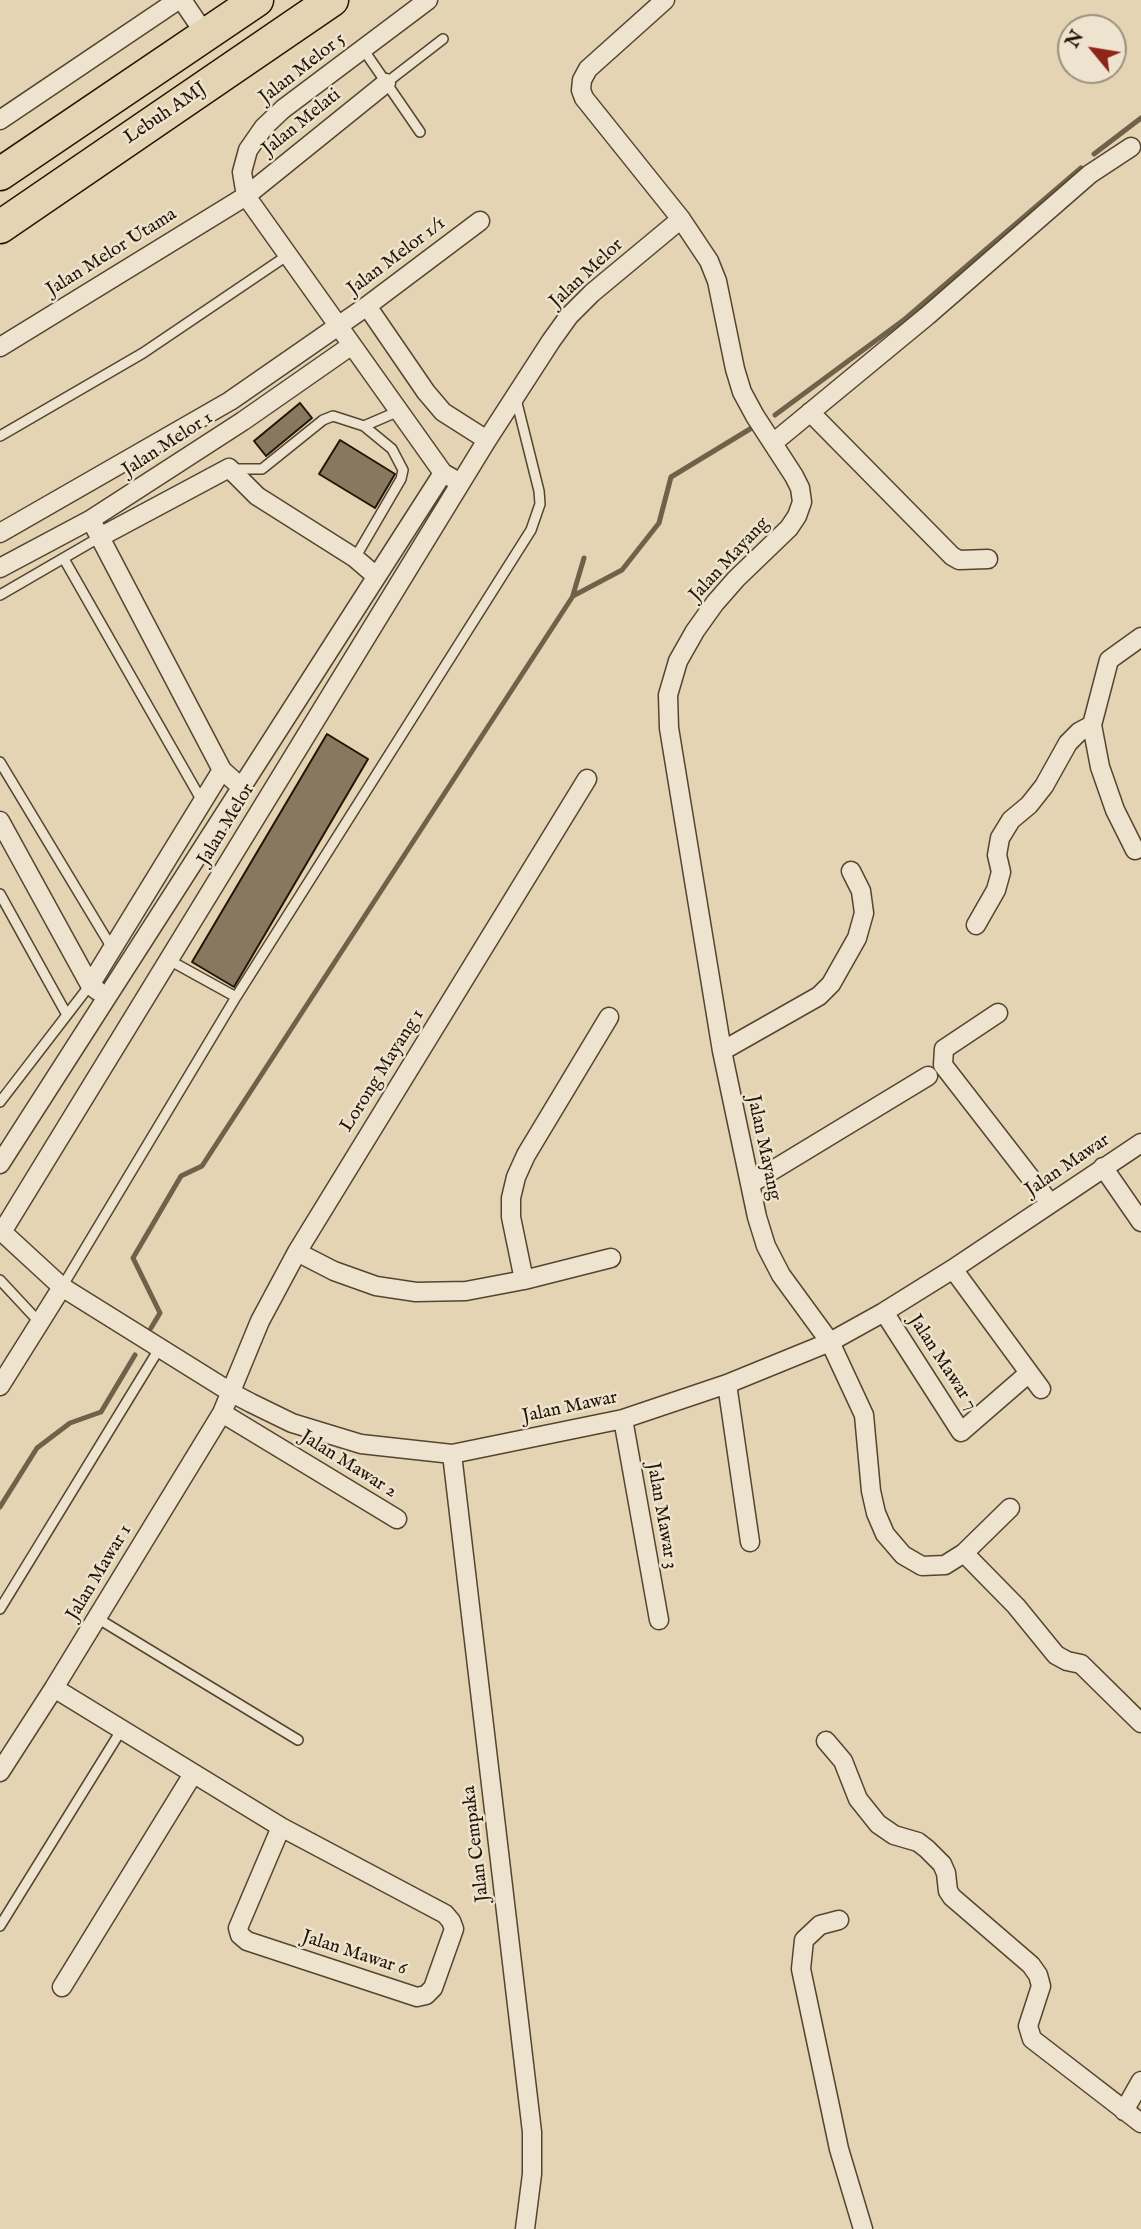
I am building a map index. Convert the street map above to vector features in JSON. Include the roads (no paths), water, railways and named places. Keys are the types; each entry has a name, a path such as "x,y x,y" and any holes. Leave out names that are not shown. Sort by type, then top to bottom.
{"highway":[{"path":"0,174 257,0"},
{"name":"Lebuh AMJ","path":"0,227 332,0"}],"street":[{"path":"0,120 180,0 205,34"},
{"name":"Jalan Melor 5","path":"246,196 242,172 248,150 264,127 283,109 428,0"},
{"name":"Jalan Mayang","path":"665,0 588,69 582,80 581,90 584,98 681,219 709,261 717,281 742,392 800,488 802,502 789,528 715,603 695,631 678,661 668,695 668,728 722,1051 757,1217 766,1246 781,1275 830,1342 864,1415 871,1491 885,1534 903,1555 922,1566 945,1565 964,1553"},
{"name":"Jalan Melati","path":"246,196 386,83"},
{"path":"773,443 927,316 1090,174 1131,147"},
{"path":"246,196 443,473 461,483"},
{"name":"Jalan Melor Utama","path":"0,347 246,196"},
{"name":"Jalan Melor","path":"1,1231 487,440 569,316 592,293 681,219"},
{"name":"Jalan Melor 1/1","path":"2,527 230,401 367,306 480,221"},
{"path":"367,306 426,392 443,412 487,440"},
{"name":"Jalan Melor 1","path":"0,568 90,520 243,421 352,345"},
{"path":"810,412 952,556 959,559 988,559"},
{"path":"100,537 229,468 257,496 277,511 355,558 376,576"},
{"name":"Jalan Melor","path":"0,1164 443,473"},
{"path":"90,520 222,770 241,787"},
{"path":"2,527 21,556"},
{"path":"1135,850 1115,810 1104,778 1092,725 1109,660 1141,637"},
{"path":"299,697 322,710"},
{"path":"976,925 996,890 1000,873 997,855 1000,838 1011,820 1029,805 1044,786 1068,743 1079,732 1092,725"},
{"path":"90,985 222,770"},
{"name":"Lorong Mayang 1","path":"232,1393 260,1321 297,1252 587,779"},
{"path":"0,821 90,985 107,997"},
{"path":"722,1051 819,996 831,984 857,939 864,913 861,891 851,871"},
{"path":"141,944 169,960"},
{"path":"998,1013 944,1049 943,1065 1051,1203"},
{"path":"524,1280 511,1217 510,1198 516,1177 526,1155 609,1017"},
{"path":"750,1184 928,1076"},
{"name":"Jalan Mawar","path":"1,1231 62,1287 232,1393 292,1423 361,1444 452,1454 623,1419 727,1384 830,1342 953,1269 1141,1143"},
{"path":"1103,1167 1141,1222"},
{"path":"297,1252 334,1271 376,1286 416,1292 466,1291 524,1280 611,1258"},
{"path":"953,1269 1041,1389"},
{"path":"0,1385 62,1287"},
{"name":"Jalan Mawar 7","path":"884,1312 961,1432 1029,1373"},
{"path":"727,1384 750,1542"},
{"name":"Jalan Mawar 1","path":"0,1772 97,1618 232,1393"},
{"name":"Jalan Mawar 2","path":"222,1413 397,1520"},
{"name":"Jalan Mawar 3","path":"623,1419 659,1620"},
{"name":"Jalan Mawar 2","path":"278,1445 292,1423"},
{"name":"Jalan Cempaka","path":"452,1454 532,2132 532,2174 525,2229"},
{"path":"1010,1508 964,1553 1016,1606 1056,1655 1081,1664 1141,1723"},
{"name":"Jalan Mawar 6","path":"54,1688 281,1827 446,1914 454,1929 433,1988 426,1995 417,1997 404,1993 247,1941 240,1935 238,1927 281,1827"},
{"path":"826,1741 843,1761 858,1799 878,1824 894,1835 918,1842 927,1849 942,1864 952,1897 1031,1965 1038,1975 1041,1986 1028,2026 1032,2039 1141,2123"},
{"path":"62,1987 193,1774"},
{"path":"839,1920 820,1926 804,1940 801,1969 839,2149 863,2229"},
{"path":"1124,2111 1141,2081"}],"lane":[{"path":"386,83 443,39"},
{"path":"363,49 420,132"},
{"path":"0,436 143,353 288,255"},
{"path":"62,1287 236,997 531,530 540,504 539,491 516,397"},
{"path":"364,426 398,411"},
{"path":"229,468 262,469 323,420 333,416 364,426 392,449 403,470 401,479 355,558"},
{"path":"0,595 100,537"},
{"path":"64,559 202,801"},
{"path":"0,762 113,948"},
{"path":"0,894 67,1016"},
{"path":"169,960 236,997"},
{"path":"0,1102 90,985"},
{"path":"0,1280 40,1323"},
{"path":"0,1609 159,1349"},
{"path":"97,1618 298,1740"},
{"path":"0,1926 122,1729"}],"waterway":[{"path":"1094,154 1141,118"},
{"path":"775,415 905,319 1081,168"},
{"path":"151,1328 160,1313 133,1258 181,1176 202,1166 573,596 622,570 659,523 671,477 750,429"},
{"path":"573,595 584,558"},
{"path":"0,1507 37,1448 70,1423 101,1412 135,1355"}]}
